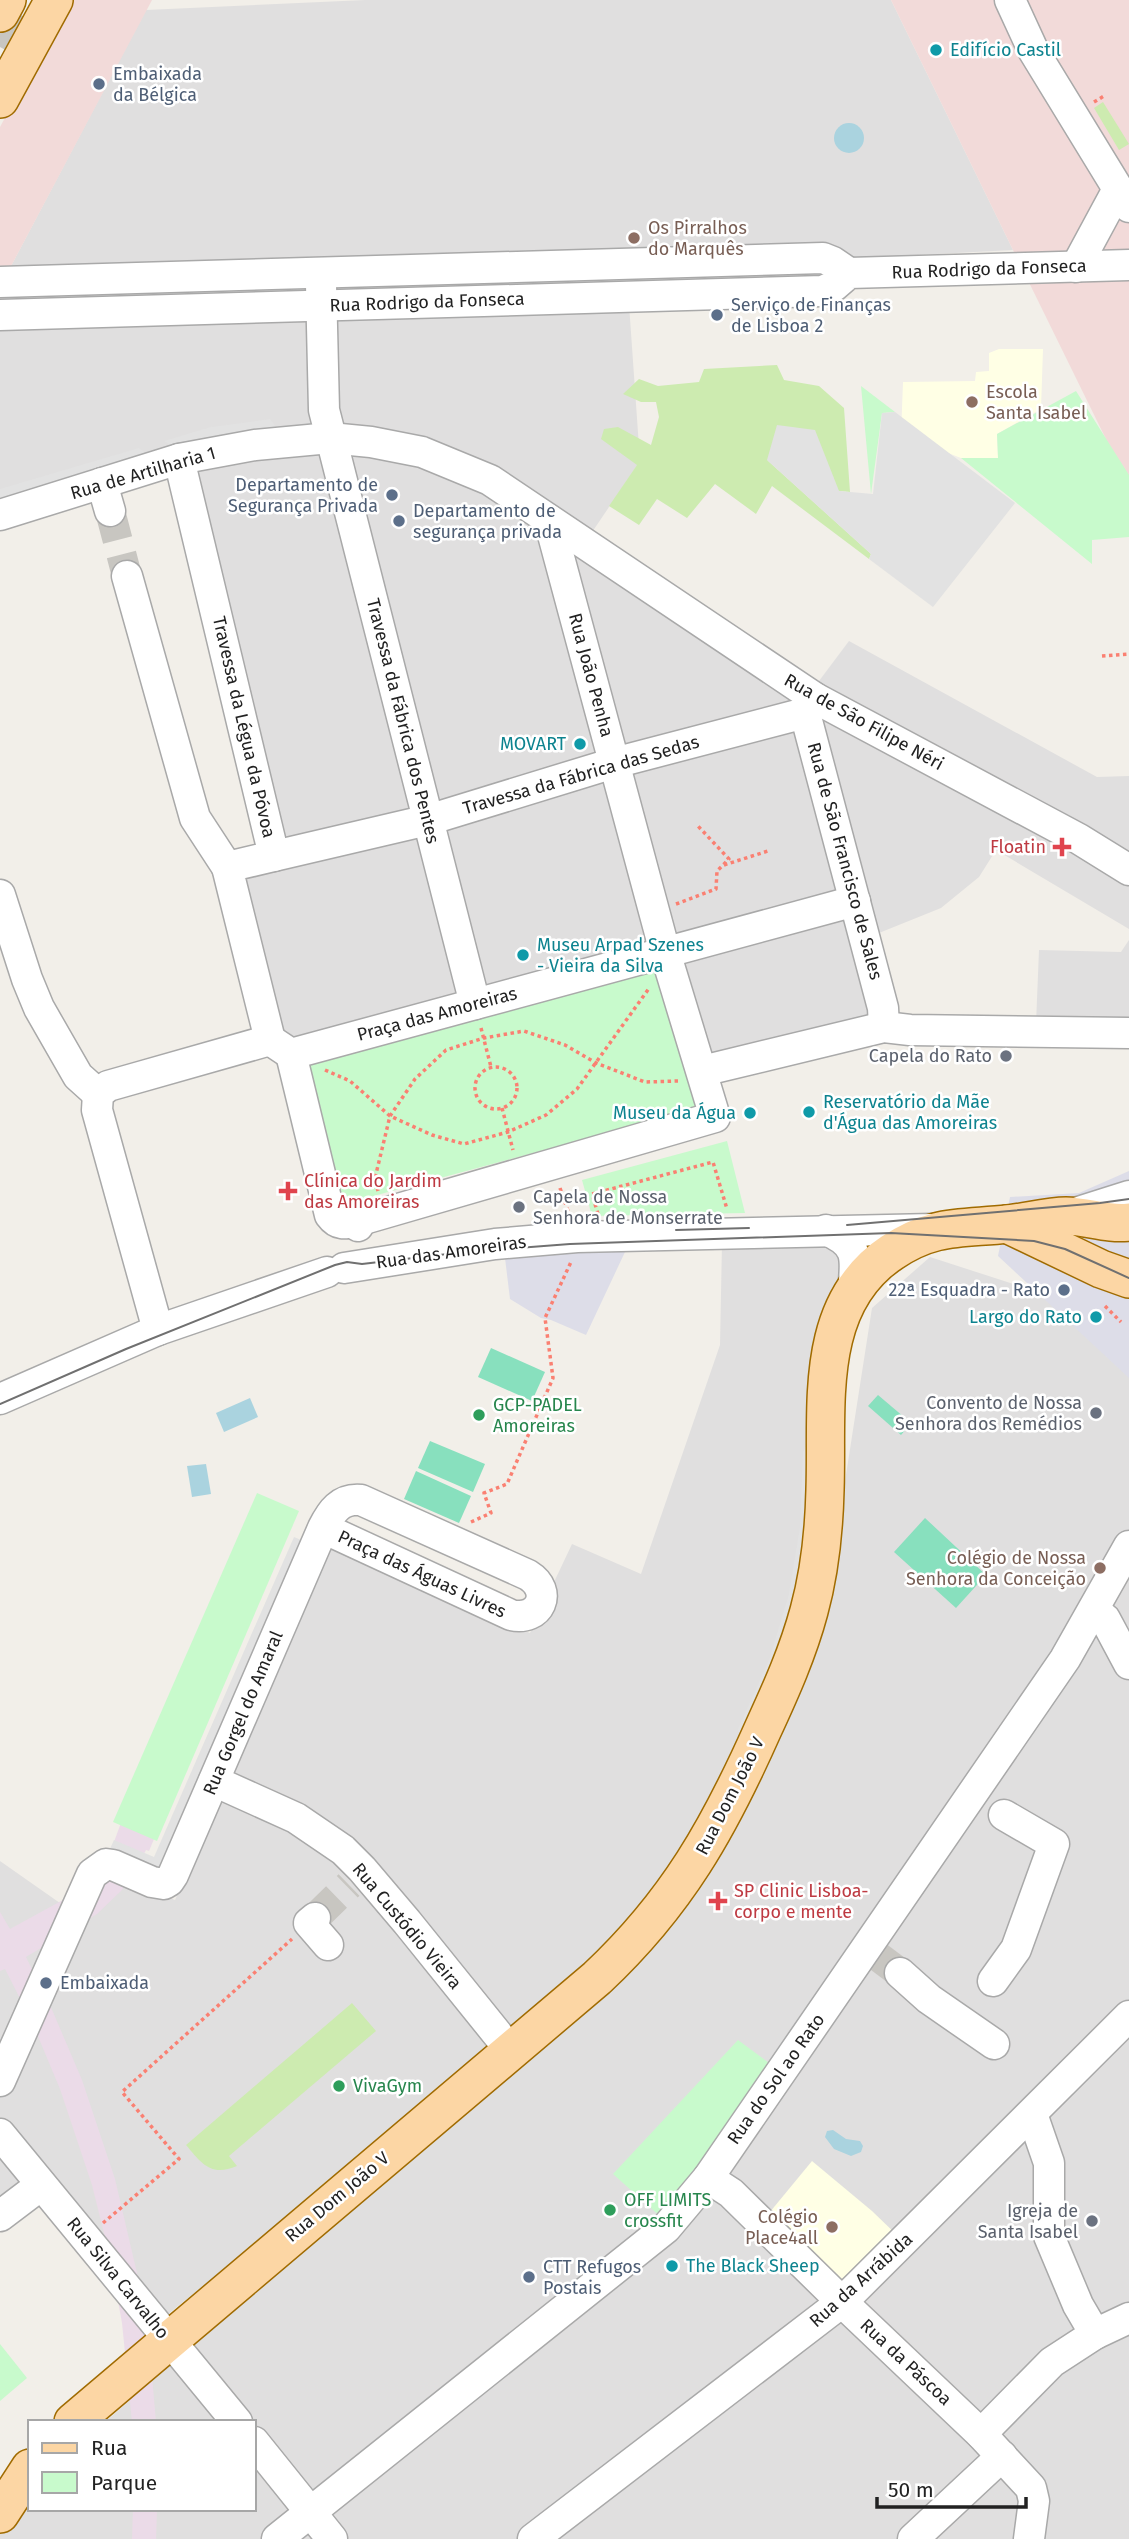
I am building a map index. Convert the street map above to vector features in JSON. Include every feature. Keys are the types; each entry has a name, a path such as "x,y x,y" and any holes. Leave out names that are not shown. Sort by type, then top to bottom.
{"main road":[{"path":"0,13 7,0"},
{"path":"0,99 54,0"},
{"path":"1097,1219 1129,1238"},
{"name":"Rua Dom João V","path":"75,2420 597,1978 650,1924 700,1856 746,1769 786,1678 810,1609 823,1528 828,1375 832,1342 837,1324 853,1292 868,1273 886,1256 936,1230 1097,1219"},
{"path":"1007,1224 1115,1274 1118,1309"},
{"path":"0,2474 28,2460"},
{"path":"0,2499 28,2469"},
{"path":"0,2514 28,2470"}],"street":[{"path":"992,0 1033,50"},
{"path":"1010,0 1033,50 1123,198 1076,267"},
{"name":"Rua Rodrigo da Fonseca","path":"0,282 822,258 849,273 1129,265"},
{"name":"Travessa da Fábrica dos Pentes","path":"321,273 324,410 475,1004"},
{"name":"Rua Rodrigo da Fonseca","path":"0,315 823,291 834,286 849,273"},
{"name":"Rua de Artilharia 1","path":"0,515 106,497 179,459 255,445 330,438 371,442 422,452 456,464 490,480 561,527"},
{"name":"Travessa da Légua da Póvoa","path":"179,459 274,856 227,867"},
{"name":"Rua de São Filipe Néri","path":"561,527 810,706 1079,839 1129,870"},
{"name":"Rua João Penha","path":"561,527 614,763 668,960"},
{"path":"127,576 195,818 227,867 330,1216 341,1224 356,1244 519,1173 715,1117 668,960"},
{"name":"Travessa da Fábrica das Sedas","path":"274,856 428,820 810,706"},
{"name":"Rua de São Francisco de Sales","path":"810,706 883,1008 884,1027"},
{"path":"0,895 39,1008 78,1076 98,1094 97,1110 158,1330"},
{"name":"Praça das Amoreiras","path":"98,1094 108,1086 668,960 855,901"},
{"path":"704,1077 884,1027 910,1030 1129,1033"},
{"path":"1097,1219 1129,1196"},
{"path":"826,1230 843,1237 853,1252 853,1292"},
{"name":"Rua das Amoreiras","path":"0,1399 356,1244 495,1244 577,1237 735,1235 826,1230 936,1230"},
{"name":"Praça das Águas Livres","path":"347,1500 360,1500 537,1580 542,1596 535,1611 527,1616 511,1615 323,1528 334,1509 347,1500"},
{"name":"Rua Gorgel do Amaral","path":"0,2081 92,1874 106,1864 164,1884 173,1875 323,1528"},
{"name":"Rua do Sol ao Rato","path":"277,2539 666,2228 708,2178 871,1952 986,1803 1129,1546"},
{"path":"1094,1612 1105,1619 1129,1664"},
{"name":"Rua Custódio Vieira","path":"214,1781 296,1818 343,1850 356,1877 511,2052"},
{"path":"986,1803 1054,1844 1016,1949 993,1980"},
{"path":"900,1973 929,1998 994,2044"},
{"name":"Rua da Arrábida","path":"533,2539 842,2302 1129,2016"},
{"path":"1032,2114 1049,2163 1049,2236 1078,2305 1095,2334"},
{"name":"Rua Silva Carvalho","path":"0,2134 235,2420"},
{"name":"Rua da Páscoa","path":"708,2178 731,2193 981,2434 1031,2488 1034,2501 1028,2539"},
{"path":"0,2216 41,2185"},
{"path":"981,2434 1052,2362 1095,2334 1129,2318"},
{"path":"256,2444 332,2539"},
{"path":"913,2539 1002,2456"}],"path":[{"path":"1089,105 1104,96"},
{"path":"1102,656 1129,654"},
{"path":"688,901 716,889 717,871 729,859 696,825"},
{"path":"723,865 768,851"},
{"path":"281,1047 350,1081 390,1116 432,1135 464,1144 508,1132 546,1115 576,1089 668,960"},
{"path":"475,1004 491,1067"},
{"path":"356,1244 390,1116 415,1079 446,1050 484,1038 524,1031 565,1045 596,1063 645,1082 704,1077"},
{"path":"491,1067 508,1070 517,1083 514,1100 502,1108 489,1108 480,1102 475,1093 478,1077 491,1067"},
{"path":"502,1108 519,1173"},
{"path":"601,1223 592,1194 713,1162 730,1217"},
{"path":"551,1163 572,1225"},
{"path":"470,1550 476,1537 470,1521 491,1513 484,1493 507,1484 554,1378 545,1318 576,1251"},
{"path":"86,2238 179,2160 122,2092 317,1928"}],"shaded area":[{"path":"69,0 152,0 0,287 0,127"},
{"path":"365,0 891,0 1013,250 629,270 628,290 640,461 578,553 797,692 876,1019 707,1063 284,1041 238,870 286,861 191,456 0,512 0,287 146,10"},
{"path":"891,0 1129,0 1129,486 1013,250"},
{"path":"822,267 829,278 355,295 354,281"},
{"path":"289,283 290,297 2,306 6,291"},
{"name":"Escola Santa Isabel","path":"999,349 1043,349 1041,409 997,434 998,458 961,458 901,435 903,382 975,381 976,372 989,371 989,353"},
{"path":"895,412 1015,503 933,607 869,559 871,554 767,460 777,425 815,430 839,491 873,494 882,413"},
{"path":"270,419 279,431 177,449 164,441 211,427"},
{"path":"139,448 152,457 0,502 0,489"},
{"path":"849,641 1097,777 1129,776 1129,929 996,850 979,877 941,908 874,935 815,718 819,681"},
{"path":"1129,940 1129,1028 1036,1024 1039,950 1121,952"},
{"name":"Largo do Rato","path":"1129,1171 1129,1378 998,1256 1010,1197 1079,1193"},
{"path":"857,1238 794,1630 730,1783 593,1971 162,2319 50,2177 0,2200 0,1861 77,1915 118,1876 175,1900 325,1543 530,1633 572,1544 641,1574 720,1345 722,1243"},
{"path":"625,1244 625,1252 586,1335 541,1318 510,1299 505,1258"},
{"path":"930,1257 1069,1302 1129,1376 1129,2539 0,2539 0,2526 28,2494 28,2511 256,2511 256,2420 107,2420 657,1943 759,1776 824,1616 872,1308"},
{"path":"808,1443 805,1527 795,1595 773,1661 740,1736 738,1729 769,1660 789,1594 800,1527 803,1452"},
{"path":"294,1537 306,1542 161,1876 108,1853 114,1840 154,1857"},
{"path":"125,1812 159,1827 149,1851 146,1850 121,1891 97,1914 26,1957 82,2080 115,2179 140,2286 156,2420 132,2420 122,2323 110,2257 92,2185 60,2089 32,2022 5,1969 0,1971 0,1912 10,1929 61,1901 79,1888 111,1850"},
{"name":"Colégio Place4all","path":"812,2161 899,2237 845,2293 765,2218"},
{"path":"133,2511 157,2511 156,2539 132,2539"}],"green space":[{"path":"1103,102 1129,144 1119,150 1094,108"},
{"path":"777,365 784,380 819,386 844,408 850,492 839,491 767,460 871,554 869,559 772,486 756,514 715,484 687,518 657,499 639,525 609,506 637,465 601,439 604,429 618,427 651,445 659,417 656,402 641,402 623,394 639,379 658,386 699,382 704,369"},
{"path":"861,386 895,412 882,413 871,494"},
{"path":"1076,391 1129,475 1129,537 1092,540 1092,564 961,458 998,458 997,434"},
{"path":"657,964 696,1109 340,1205 302,1060"},
{"path":"727,1141 745,1213 592,1216 582,1180"},
{"path":"491,1348 545,1372 532,1401 478,1377"},
{"path":"878,1395 911,1423 901,1435 868,1406"},
{"path":"430,1441 485,1464 473,1492 418,1468"},
{"path":"416,1471 471,1496 459,1523 404,1499"},
{"path":"257,1493 299,1511 157,1841 113,1822"},
{"path":"925,1518 986,1575 956,1608 894,1552"},
{"path":"352,2003 376,2031 229,2156 237,2166 214,2169 197,2158 186,2145"},
{"path":"738,2040 773,2066 662,2218 613,2174"},
{"path":"0,2344 27,2378 0,2401"}],"water":[{"path":"849,123 860,127 864,138 860,149 849,153 838,149 834,138 838,127"},
{"path":"250,1398 258,1417 224,1432 216,1413"},
{"path":"206,1464 211,1494 192,1497 187,1466"},
{"path":"833,2130 846,2139 860,2141 863,2146 861,2152 851,2156 834,2149 825,2137 827,2131"}],"tunnel":[{"path":"0,47 26,0"},
{"path":"110,511 127,576"},
{"path":"315,1918 349,1885"},
{"path":"876,1955 900,1973"}],"tram line":[{"path":"847,1225 1129,1199"},
{"path":"676,1230 749,1228"},
{"path":"0,1404 126,1349 347,1262 362,1264 570,1244 891,1233 1034,1241 1065,1249 1129,1278"}],"place":[{"name":"Edifício Castil","path":"936,50"},
{"name":"Embaixada da Bélgica","path":"99,84"},
{"name":"Os Pirralhos do Marquês","path":"634,238"},
{"name":"Serviço de Finanças de Lisboa 2","path":"717,315"},
{"name":"Escola Santa Isabel","path":"972,402"},
{"name":"Departamento de Segurança Privada","path":"392,495"},
{"name":"Departamento de segurança privada","path":"399,521"},
{"name":"MOVART","path":"580,744"},
{"name":"Floatin","path":"1062,847"},
{"name":"Museu Arpad Szenes - Vieira da Silva","path":"523,955"},
{"name":"Capela do Rato","path":"1006,1056"},
{"name":"Reservatório da Mãe d'Água das Amoreiras","path":"809,1112"},
{"name":"Museu da Água","path":"750,1113"},
{"name":"Clínica do Jardim das Amoreiras","path":"288,1191"},
{"name":"Capela de Nossa Senhora de Monserrate","path":"519,1207"},
{"name":"22ª Esquadra - Rato","path":"1064,1290"},
{"name":"Largo do Rato","path":"1096,1317"},
{"name":"Convento de Nossa Senhora dos Remédios","path":"1096,1413"},
{"name":"GCP-PADEL Amoreiras","path":"479,1415"},
{"name":"Colégio de Nossa Senhora da Conceição","path":"1100,1568"},
{"name":"SP Clinic Lisboa- corpo e mente","path":"718,1901"},
{"name":"Embaixada","path":"46,1983"},
{"name":"VivaGym","path":"339,2086"},
{"name":"OFF LIMITS crossfit","path":"610,2210"},
{"name":"Igreja de Santa Isabel","path":"1092,2221"},
{"name":"Colégio Place4all","path":"832,2227"},
{"name":"The Black Sheep","path":"672,2266"},
{"name":"CTT Refugos Postais","path":"529,2277"}]}
